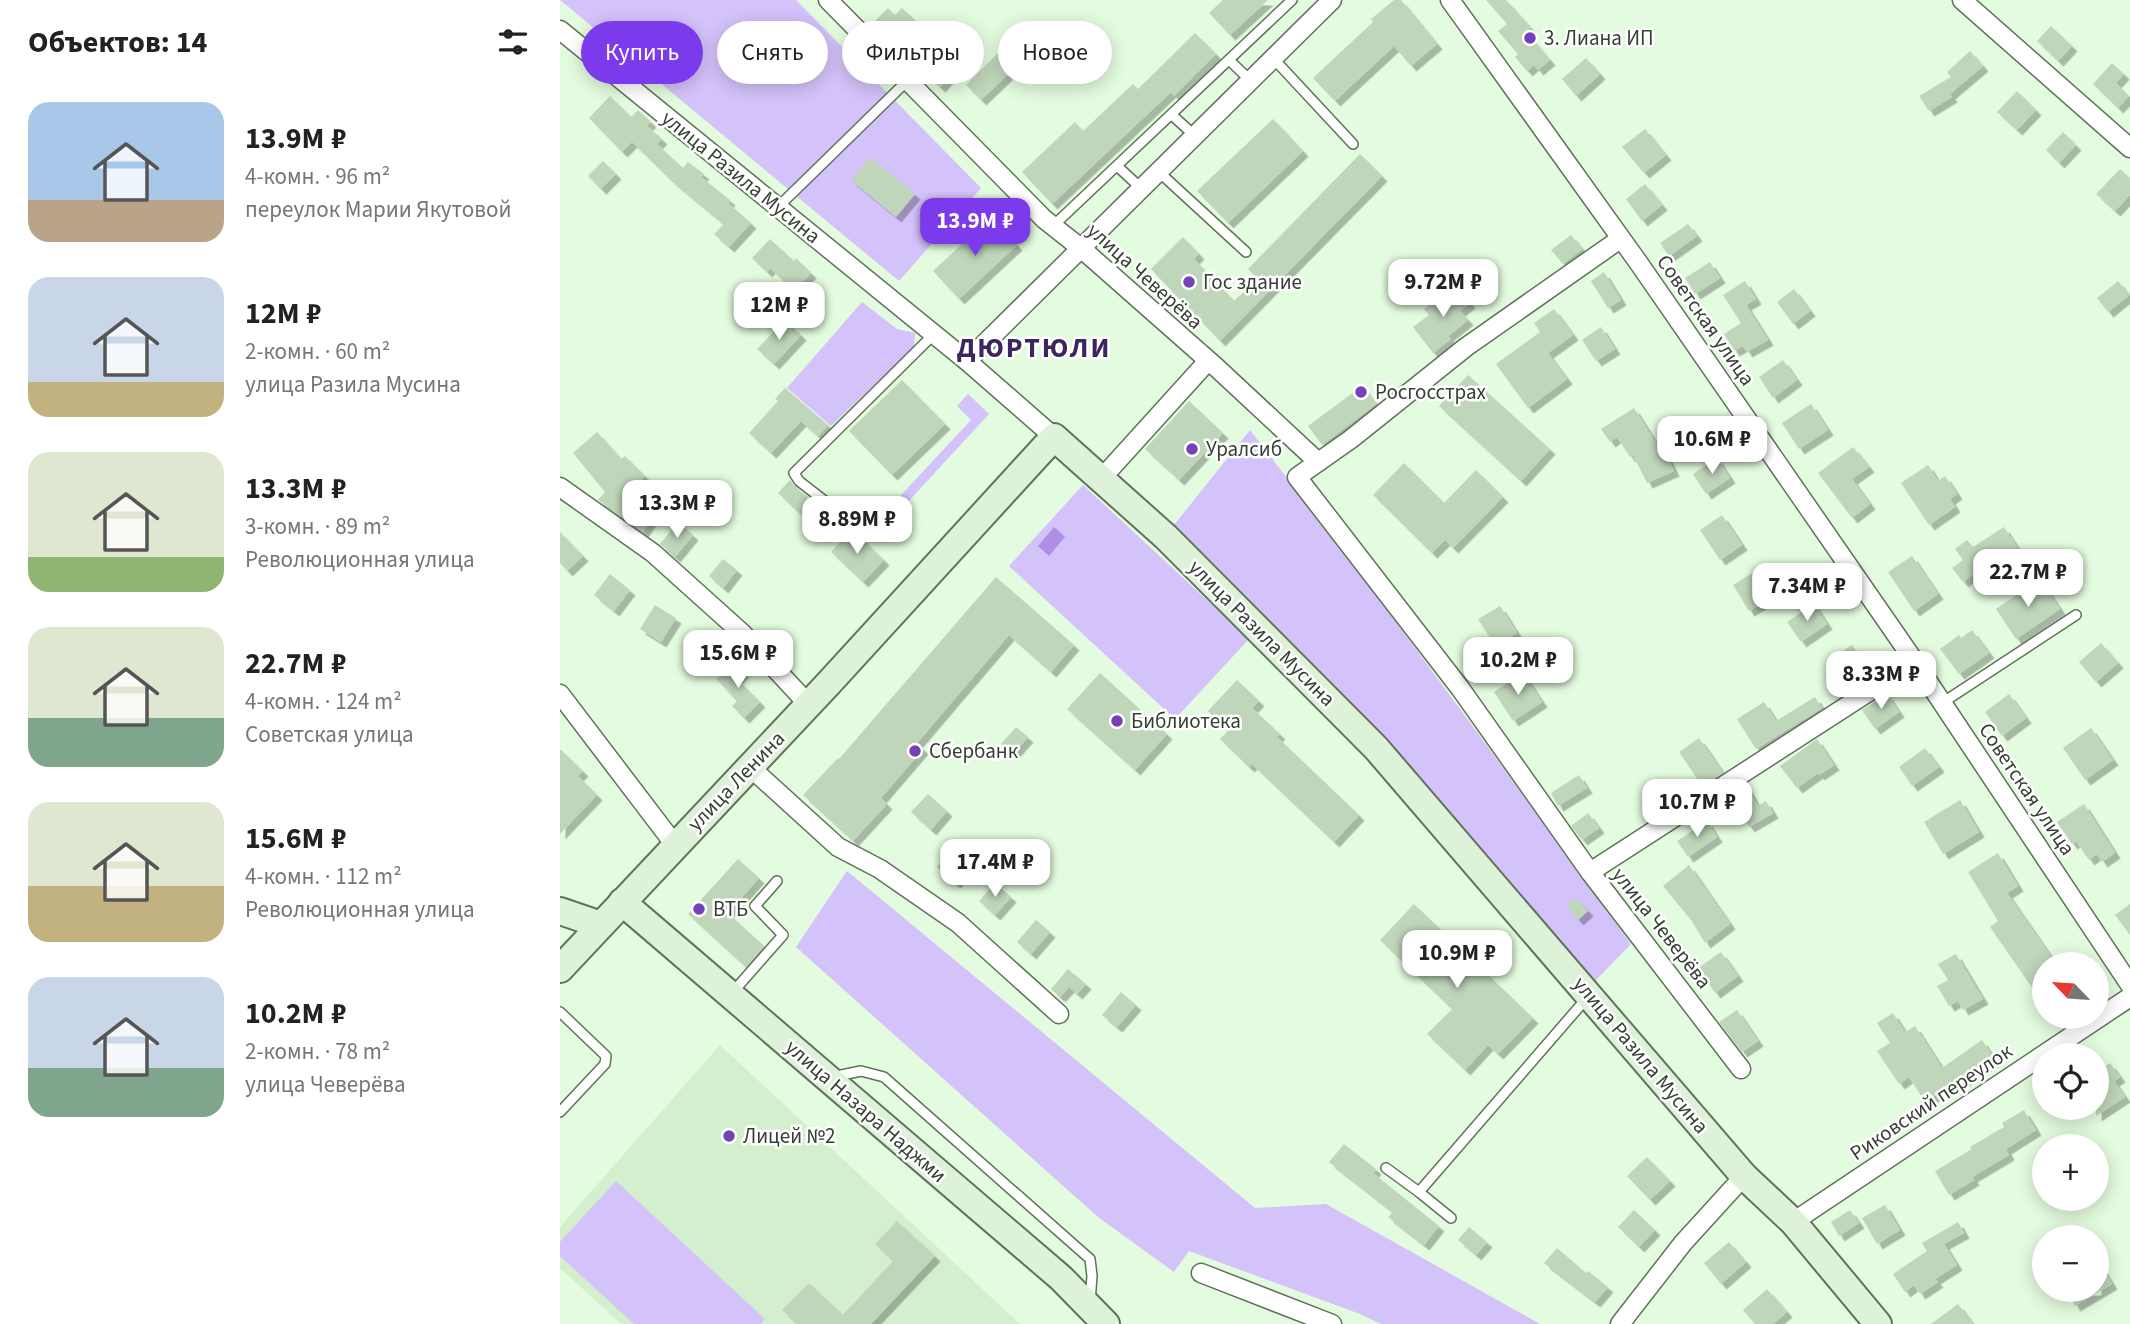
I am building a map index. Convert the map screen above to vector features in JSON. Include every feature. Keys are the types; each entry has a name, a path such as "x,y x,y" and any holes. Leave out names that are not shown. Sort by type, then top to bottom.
{"main road":[{"name":"улица Разила Мусина","path":"1054,438 1166,537 1376,747 1744,1176 1793,1222 1878,1324"},
{"name":"улица Ленина","path":"560,969 809,705 1054,438"},
{"name":"улица Назара Наджми","path":"622,902 1061,1278 1098,1316"},
{"path":"560,911 601,925"}],"street":[{"name":"улица Чеверёва","path":"828,0 849,21"},
{"path":"967,361 1332,0"},
{"name":"Советская улица","path":"1450,0 1915,662 2130,985"},
{"path":"1962,0 2130,148"},
{"name":"улица Разила Мусина","path":"560,30 967,361 1054,438"},
{"name":"улица Чеверёва","path":"912,84 1053,226 1217,368 1318,462 1297,477 1460,688 1590,872 1741,1069"},
{"path":"1318,462 1466,347 1620,239"},
{"path":"1101,479 1207,362"},
{"path":"560,487 653,553 742,634 809,705"},
{"path":"1590,872 1915,662"},
{"path":"560,694 675,845"},
{"path":"750,767 838,847 880,869 958,923 1059,1014"},
{"name":"Риковский переулок","path":"1793,1222 2130,997"},
{"path":"1620,1324 1683,1243 1744,1176"},
{"path":"1201,1273 1332,1324"}],"lane":[{"path":"1053,226 1292,0"},
{"path":"1273,58 1353,144"},
{"path":"1229,60 1251,81"},
{"path":"778,207 904,84"},
{"path":"1172,115 1195,136"},
{"path":"1117,166 1142,189"},
{"path":"1159,172 1246,251"},
{"path":"826,502 799,481 794,473 934,334"},
{"path":"1942,704 2076,615"},
{"path":"731,995 783,935 755,906 777,881"},
{"path":"1419,1192 1590,995"},
{"path":"560,1012 606,1056 605,1064 560,1112"},
{"path":"827,1079 861,1071 884,1077 1090,1259 1098,1316"},
{"path":"1386,1168 1451,1218"}],"shaded area":[{"path":"560,0 796,0 817,21 717,21 717,84 828,84 828,33 842,47 842,84 879,84 981,188 899,281 661,84 703,84 703,21 585,21"},
{"path":"862,302 897,329 915,333 914,347 831,426 787,388"},
{"path":"968,394 989,414 882,530 875,523 971,420 957,406"},
{"path":"1250,430 1395,621 1631,944 1594,982 1359,717 1174,525"},
{"path":"1083,485 1249,639 1175,719 1009,566"},
{"path":"1054,527 1065,537 1049,556 1038,546"},
{"path":"847,871 1255,1208 1326,1204 1540,1324 1381,1324 1189,1251 1174,1272 1098,1217 796,947"},
{"name":"Лицей №2","path":"720,1045 1020,1324 621,1324 560,1268 560,1227"},
{"path":"616,1181 765,1319 761,1324 634,1324 560,1256 560,1242"}],"building":[{"path":"1223,0 1268,0 1230,35 1209,13"},
{"path":"1394,0 1401,0 1437,44 1411,66 1394,46 1335,101 1313,78 1373,22 1371,19"},
{"path":"1486,0 1506,0 1531,28 1526,32 1550,60 1538,70 1534,65 1527,71 1515,57 1518,54 1498,31 1507,24"},
{"path":"888,8 895,15 902,8 916,21 875,21"},
{"path":"2051,26 2072,46 2058,61 2037,41"},
{"path":"1195,33 1216,54 1174,96 1171,92 1052,204 1022,172 1075,122 1083,131 1133,84 1138,89"},
{"path":"1970,51 1983,66 1950,94 1952,97 1929,111 1919,96 1951,77 1947,72"},
{"path":"998,53 998,84 981,100 966,85 984,84 984,67"},
{"path":"1586,58 1600,74 1576,96 1562,79"},
{"path":"2112,63 2124,74 2116,83 2129,96 2118,108 2093,84"},
{"path":"2017,91 2036,110 2017,130 1997,112"},
{"path":"610,96 631,117 638,110 651,122 647,126 662,139 657,144 683,168 688,162 704,174 701,177 730,200 728,203 751,223 729,247 714,234 724,224 673,182 632,142 622,152 589,118"},
{"path":"1273,119 1303,151 1228,223 1197,191"},
{"path":"1645,129 1666,155 1644,173 1622,147"},
{"path":"2063,132 2076,145 2059,163 2046,150"},
{"path":"1360,154 1382,176 1220,341 1151,269 1183,237 1199,254 1194,259 1234,301 1258,279 1248,269"},
{"path":"870,157 915,194 896,217 851,180"},
{"path":"603,161 616,174 601,189 588,176"},
{"path":"2120,169 2130,178 2130,195 2115,211 2096,194"},
{"path":"1645,184 1662,205 1642,221 1626,199"},
{"path":"991,217 1017,245 959,299 933,271"},
{"path":"1688,224 1697,236 1669,256 1660,243"},
{"path":"1571,235 1582,249 1563,264 1551,250"},
{"path":"770,239 811,273 794,291 770,268 767,272 752,258"},
{"path":"1710,262 1720,278 1695,294 1685,278"},
{"path":"1604,272 1621,300 1608,308 1591,281"},
{"path":"1745,281 1756,299 1746,305 1768,340 1747,352 1743,346 1734,351 1724,334 1741,323 1723,295"},
{"path":"2118,281 2129,295 2108,312 2097,298"},
{"path":"1455,284 1470,303 1460,311 1468,320 1448,336 1451,339 1433,353 1413,327 1429,315 1424,309"},
{"path":"1794,289 1810,311 1793,324 1777,302"},
{"path":"1554,309 1573,335 1548,353 1567,379 1528,408 1496,364 1540,332 1534,323"},
{"path":"785,320 801,335 774,364 757,349"},
{"path":"1601,327 1615,349 1596,361 1582,340"},
{"path":"1783,360 1797,380 1773,398 1759,377"},
{"path":"1468,375 1550,449 1521,481 1439,406"},
{"path":"902,380 945,424 892,475 849,431"},
{"path":"1362,386 1376,404 1322,445 1308,426"},
{"path":"785,388 828,425 818,436 801,421 771,453 749,433 778,401 775,399"},
{"path":"1189,401 1223,433 1179,480 1145,449"},
{"path":"1811,404 1828,430 1799,449 1782,423"},
{"path":"1634,408 1661,451 1664,450 1674,471 1647,483 1633,455 1630,457 1617,437 1610,442 1601,429"},
{"path":"597,432 621,459 625,456 645,476 630,491 658,510 643,532 598,500 605,492 573,453"},
{"path":"1853,447 1869,467 1852,479 1870,504 1852,518 1818,473"},
{"path":"1717,458 1730,478 1706,494 1693,474"},
{"path":"1404,463 1444,503 1476,470 1503,497 1453,548 1445,540 1432,553 1373,495"},
{"path":"1928,465 1938,481 1945,476 1957,494 1950,499 1955,507 1929,525 1901,483"},
{"path":"790,480 822,508 809,522 778,493"},
{"path":"1722,515 1742,545 1720,560 1700,530"},
{"path":"678,522 693,535 675,557 660,544"},
{"path":"2004,527 2021,553 1996,569 1991,560 1963,582 1952,568 1963,560 1955,549 1967,540 1973,547"},
{"path":"852,529 884,560 863,582 831,552"},
{"path":"560,532 583,556 567,571 560,563"},
{"path":"1912,556 1938,594 1914,611 1888,572"},
{"path":"723,559 737,570 723,588 709,576"},
{"path":"1760,568 1776,595 1749,611 1733,585"},
{"path":"610,574 630,590 614,611 594,595"},
{"path":"996,577 1074,645 1051,672 1009,635 917,743 923,749 881,798 887,804 853,841 803,795 839,759"},
{"path":"2040,579 2060,609 2016,639 1996,609"},
{"path":"1814,604 1827,624 1801,642 1787,622"},
{"path":"655,605 676,618 661,642 640,629"},
{"path":"1500,606 1517,633 1495,646 1478,619"},
{"path":"1972,630 1989,653 1959,674 1940,649 1959,635 1961,638"},
{"path":"2101,643 2118,663 2096,682 2079,662"},
{"path":"1852,645 1865,664 1841,681 1827,662"},
{"path":"734,662 743,672 737,679 760,702 744,718 732,706 737,701 716,679"},
{"name":"Библиотека","path":"1100,673 1167,734 1135,770 1067,709"},
{"path":"1523,673 1542,702 1513,721 1494,692"},
{"path":"1237,680 1259,701 1252,708 1280,734 1277,737 1359,815 1334,842 1252,764 1249,767 1220,739 1228,731 1208,711"},
{"path":"1887,694 1899,712 1875,729 1862,710"},
{"path":"2009,694 2026,718 2002,736 1985,712"},
{"path":"1815,697 1822,708 1756,749 1737,719 1764,702 1776,721"},
{"path":"1016,727 1028,737 1012,755 1001,744"},
{"path":"2091,728 2113,760 2085,780 2063,748"},
{"path":"1699,738 1723,773 1702,786 1679,752"},
{"path":"1817,739 1834,765 1797,788 1780,766"},
{"path":"1925,748 1939,767 1912,786 1899,767"},
{"path":"560,749 583,771 578,776 597,795 560,834"},
{"path":"1579,775 1587,788 1558,806 1551,793"},
{"path":"1747,787 1758,806 1766,801 1773,813 1749,827 1730,798"},
{"path":"928,794 947,811 931,830 911,812"},
{"path":"1960,800 1979,832 1943,854 1924,822"},
{"path":"2084,804 2115,853 2102,862 2097,854 2089,860 2076,841 2072,844 2057,822"},
{"path":"1588,813 1599,828 1582,840 1571,826"},
{"path":"1707,821 1717,837 1688,857 1677,841"},
{"path":"950,853 968,869 955,883 937,867"},
{"path":"1998,853 2018,886 2007,893 2048,952 2032,952 2032,988 1990,927 1998,921 1968,872"},
{"path":"738,859 759,878 728,913 764,946 746,967 688,914"},
{"path":"1689,865 1730,924 1705,943 1691,920 1663,886"},
{"path":"995,883 1011,897 995,915 979,901"},
{"path":"1576,898 1588,911 1578,920 1566,906"},
{"path":"1414,904 1533,1018 1498,1054 1488,1045 1465,1070 1427,1034 1452,1009 1380,940"},
{"path":"2130,904 2130,935 2115,915"},
{"path":"1036,920 1050,932 1031,954 1017,942"},
{"path":"1721,952 1738,976 1715,993 1698,968"},
{"path":"1956,954 1983,999 1963,1010 1958,1001 1949,1006 1937,986 1948,980 1938,964"},
{"path":"1068,969 1086,984 1077,994 1069,987 1060,997 1051,989"},
{"path":"1121,992 1136,1005 1117,1027 1102,1015"},
{"path":"1737,1010 1758,1041 1742,1052 1719,1022"},
{"path":"1893,1013 1905,1032 1915,1026 1942,1068 1982,1040 1995,1060 1958,1085 1956,1082 1925,1102 1909,1077 1899,1084 1877,1051 1890,1043 1877,1023"},
{"path":"2110,1063 2120,1077 2114,1081 2125,1097 2109,1107"},
{"path":"2024,1110 2036,1130 2006,1149 2009,1155 1972,1177 1974,1180 1949,1195 1935,1171 1972,1149 1970,1147 2004,1127 2002,1123"},
{"path":"1344,1144 1376,1169 1373,1173 1439,1226 1424,1245 1388,1217 1393,1212 1329,1162"},
{"path":"1647,1157 1670,1181 1650,1200 1627,1176"},
{"path":"1885,1205 1900,1230 1877,1244 1862,1218"},
{"path":"1634,1210 1655,1230 1639,1247 1618,1227"},
{"path":"1850,1210 1859,1223 1839,1236 1831,1222"},
{"path":"897,1221 935,1256 871,1324 797,1324 782,1310 809,1283 843,1315 893,1261 875,1244"},
{"path":"1958,1222 1964,1233 1944,1244 1957,1265 1935,1279 1938,1282 1920,1294 1914,1285 1905,1292 1893,1274 1927,1251 1922,1243"},
{"path":"1469,1227 1487,1242 1476,1255 1458,1240"},
{"path":"1729,1242 1746,1262 1721,1284 1704,1263"},
{"path":"1557,1248 1586,1273 1588,1271 1608,1287 1595,1302 1544,1263"},
{"path":"1767,1289 1787,1312 1773,1324 1755,1324 1743,1310"},
{"path":"1958,1304 1973,1324 1931,1324"}],"place":[{"name":"3. Лиана ИП","path":"1530,38"},
{"name":"Гос здание","path":"1189,282"},
{"name":"Росгосстрах","path":"1361,392"},
{"name":"Уралсиб","path":"1192,449"},
{"name":"Библиотека","path":"1117,721"},
{"name":"Сбербанк","path":"915,751"},
{"name":"ВТБ","path":"699,909"},
{"name":"Лицей №2","path":"729,1136"}],"district":[{"name":"ДЮРТЮЛИ","path":"1034,348"}]}
